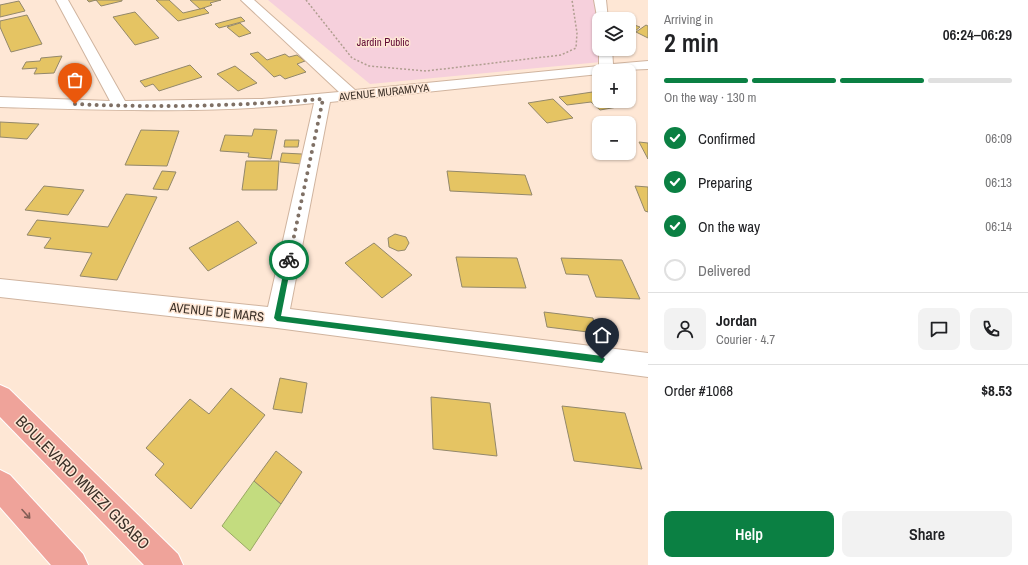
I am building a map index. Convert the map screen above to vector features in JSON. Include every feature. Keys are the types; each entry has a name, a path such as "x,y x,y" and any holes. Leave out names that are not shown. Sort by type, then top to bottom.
{"main road":[{"name":"BOULEVARD MWEZI GISABO","path":"0,398 167,565"},
{"path":"0,485 72,565"}],"street":[{"path":"62,0 120,106"},
{"path":"247,0 352,95"},
{"path":"600,0 601,12"},
{"name":"AVENUE MURAMVYA","path":"636,66 648,65"},
{"name":"AVENUE MURAMVYA","path":"0,102 120,106 262,104 592,70"},
{"path":"277,318 323,99"},
{"name":"AVENUE DE MARS","path":"0,288 277,318 648,365"}],"path":[{"path":"306,0 352,58 369,66 426,71 561,54 576,48 577,33 572,0"}],"green space":[{"name":"Jardin Public","path":"268,0 597,0 598,12 592,12 592,56 601,56 601,62 370,84"}],"shaded area":[{"path":"254,481 281,504 250,551 222,526"}],"building":[{"path":"96,0 122,0 122,1 101,6"},
{"path":"156,0 169,0 183,13 204,8 209,13 178,21"},
{"path":"190,0 221,0 210,3 212,5 200,9"},
{"path":"19,1 25,11 0,17 0,5"},
{"path":"135,12 159,38 135,45 113,17"},
{"path":"27,15 42,44 11,52 0,27 0,21"},
{"path":"241,17 245,21 219,28 215,24"},
{"path":"240,23 251,33 239,37 227,27"},
{"path":"646,25 648,26 648,38 636,32"},
{"path":"258,52 267,60 285,54 289,57 297,55 305,61 297,64 306,72 285,79 280,75 274,77 250,54"},
{"path":"62,56 54,73 34,74 37,68 22,69 26,62 40,61 41,58"},
{"path":"190,65 202,77 159,91 153,84 145,87 140,81"},
{"path":"235,66 257,83 238,91 217,74"},
{"path":"592,92 592,103 567,105 559,97"},
{"path":"553,99 573,118 547,123 528,103"},
{"path":"598,108 612,108 600,110"},
{"path":"0,122 39,124 27,139 0,137"},
{"path":"254,129 277,130 271,159 248,157 249,153 220,151 225,135 252,136"},
{"path":"141,130 179,131 167,166 125,165"},
{"path":"285,140 299,140 298,147 284,147"},
{"path":"639,142 648,143 648,159"},
{"path":"282,153 302,154 301,164 280,162"},
{"path":"246,161 279,161 277,190 242,190"},
{"path":"162,171 176,172 168,190 153,189"},
{"path":"447,171 525,175 532,195 450,191"},
{"path":"44,186 84,190 68,215 25,210"},
{"path":"635,186 648,187 648,212 645,211"},
{"path":"126,194 157,197 117,280 80,276 92,253 44,248 51,238 27,235 37,220 108,227"},
{"path":"238,221 257,243 208,271 189,248"},
{"path":"395,234 406,237 409,243 405,250 398,251 389,247 388,238"},
{"path":"374,243 412,275 382,298 345,263"},
{"path":"456,257 517,258 526,288 462,287"},
{"path":"561,258 622,260 640,299 596,297 588,275 566,274"},
{"path":"544,312 593,318 596,333 547,327"},
{"path":"280,378 307,383 302,413 273,409"},
{"path":"231,388 265,415 191,509 155,475 164,464 146,448 190,399 209,414"},
{"path":"431,397 490,403 497,456 433,449"},
{"path":"562,406 625,413 642,469 574,461"},
{"path":"276,451 302,472 281,504 254,481"}],"way so far":[{"path":"75,104 120,106 202,106 262,104 323,99 289,260"}],"route":[{"path":"289,260 277,318 602,359"}]}
